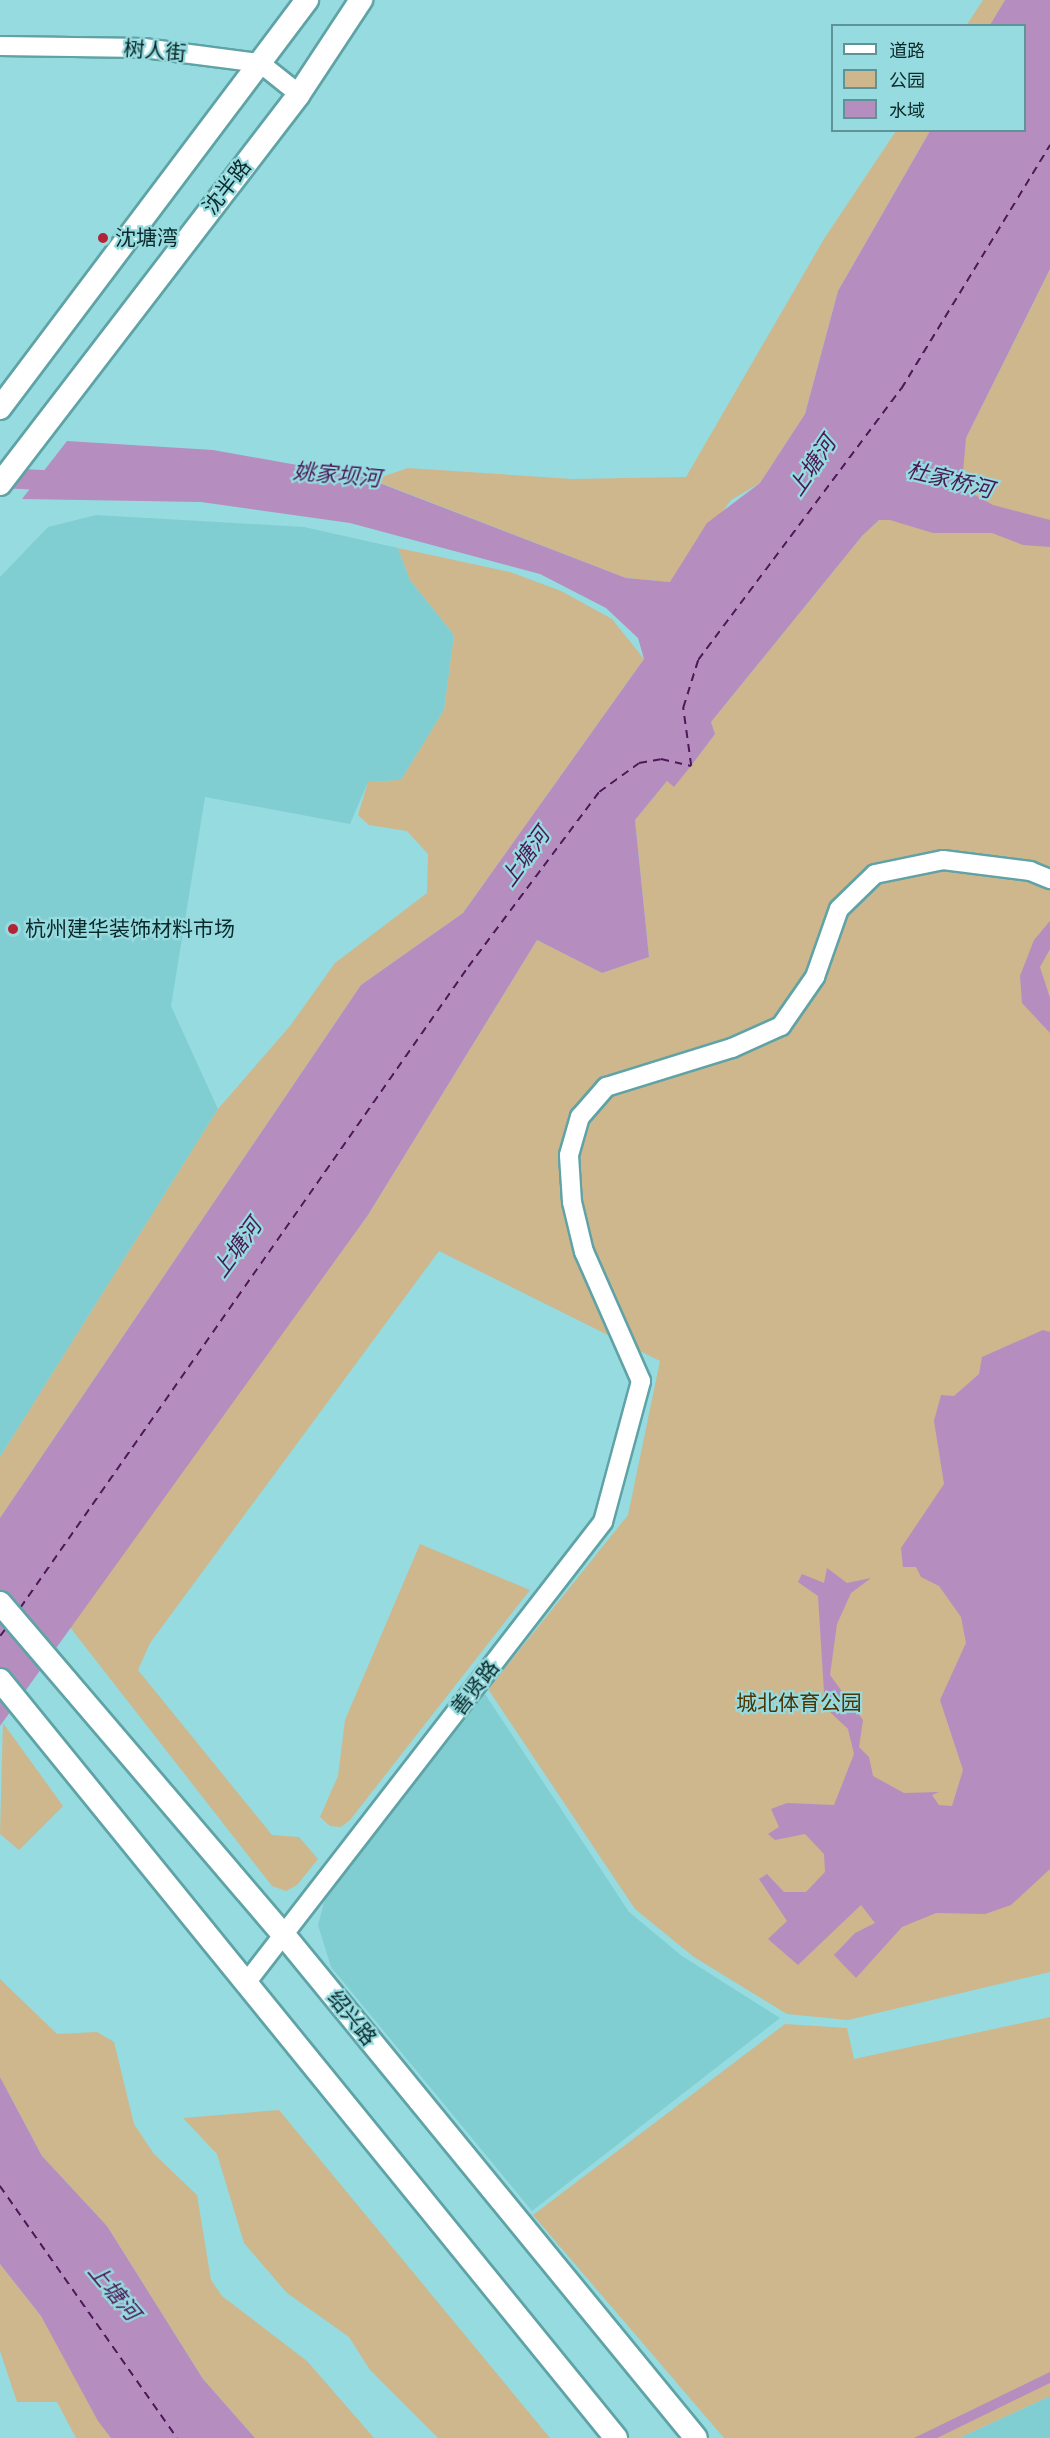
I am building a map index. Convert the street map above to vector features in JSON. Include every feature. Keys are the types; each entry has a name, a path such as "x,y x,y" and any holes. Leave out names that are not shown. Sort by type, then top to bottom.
{"main road":[{"path":"0,408 307,0"},
{"name":"沈半路","path":"6,476 299,93 361,0"},
{"name":"绍兴路","path":"0,1603 284,1935 696,2438"},
{"path":"0,1680 616,2438"}],"street":[{"name":"树人街","path":"0,46 144,48 260,63"},
{"path":"260,63 299,93"},
{"name":"善贤路","path":"246,1983 603,1522 641,1381 637,1364 584,1252 572,1202 570,1155 580,1117 606,1087 732,1048 781,1026 815,977 839,909 875,874 943,860 1050,879"}],"shaded area":[{"path":"96,515 304,527 398,548 410,580 454,635 444,710 401,780 368,782 350,824 205,797 171,1006 218,1109 0,1457 0,577 48,527"},
{"path":"485,1694 629,1912 682,1956 780,2018 532,2211 331,1967 318,1925 325,1898"},
{"path":"1050,2396 1050,2438 959,2438"}],"green space":[{"path":"983,0 1005,0 991,24 967,24"},
{"path":"895,132 929,132 838,291 805,414 760,483 731,500 670,582 626,578 373,480 408,468 572,479 686,477 824,239"},
{"name":"城北体育公园","path":"1050,269 1050,1972 848,2020 787,2014 694,1957 635,1909 488,1689 628,1515 660,1361 439,1251 150,1643 138,1670 272,1835 299,1837 318,1859 297,1885 286,1891 272,1886 69,1626 368,1215 537,940 602,973 649,957 635,820 667,781 674,786 691,766 715,734 711,722 862,536 966,438"},
{"path":"398,548 510,572 561,591 612,619 644,659 463,913 361,985 0,1518 0,1457 218,1109 290,1026 335,963 427,893 428,854 407,831 369,825 358,815 368,782 401,780 444,710 454,635 410,580"},
{"path":"420,1544 530,1590 350,1820 341,1827 330,1826 320,1817 338,1776 345,1720"},
{"path":"3,1723 63,1806 19,1850 0,1834"},
{"path":"0,1979 57,2034 97,2032 114,2042 134,2124 154,2154 197,2195 211,2280 222,2296 307,2361 374,2438 255,2438 203,2379 107,2226 42,2156 0,2077"},
{"path":"1050,2017 1050,2396 959,2438 724,2438 533,2215 785,2024 847,2028 854,2059"},
{"path":"279,2110 550,2438 438,2438 370,2370 349,2337 287,2293 244,2243 217,2154 183,2118"},
{"path":"0,2264 41,2316 111,2438 76,2438 57,2402 17,2402 0,2351"}],"water":[{"path":"1005,0 1050,0 1050,269 966,438 963,472 966,490 993,505 1050,520 1050,547 1023,545 992,533 933,533 890,520 879,520 862,536 711,722 715,734 691,766 674,787 667,781 635,820 649,957 602,973 537,940 368,1215 0,1726 0,1518 361,985 463,913 644,659 638,638 606,608 540,574 350,523 201,502 22,499 67,441 213,450 364,477 626,578 670,582 707,523 760,483 805,414 838,291 929,132 1026,132 1026,24 991,24"},
{"path":"1050,921 1050,949 1040,967 1050,998 1050,1033 1022,1003 1020,976 1034,940"},
{"path":"1043,1330 1050,1332 1050,1869 1011,1905 985,1914 936,1913 902,1927 856,1978 834,1955 855,1933 875,1923 861,1905 798,1965 768,1939 787,1921 759,1879 767,1874 784,1892 806,1892 825,1872 824,1854 805,1834 775,1840 768,1834 779,1827 771,1809 787,1803 834,1805 854,1754 848,1729 831,1713 824,1692 818,1596 798,1582 802,1574 824,1583 827,1568 847,1583 871,1578 851,1593 837,1624 830,1675 863,1720 859,1747 869,1757 873,1776 904,1793 939,1792 932,1795 939,1805 952,1806 963,1770 940,1700 966,1643 961,1617 939,1586 921,1577 916,1567 903,1567 901,1548 944,1484 934,1421 941,1395 954,1396 979,1374 982,1357"},
{"name":"上塘河","path":"0,2077 42,2156 107,2226 203,2379 255,2438 111,2438 98,2421 41,2316 0,2264"},
{"path":"1050,2372 1050,2383 937,2438 914,2438"}],"waterway":[{"name":"姚家坝河","path":"0,478 64,481"}],"ferry route":[{"path":"20,1608 468,967 599,792 639,763 661,759 691,766 683,708 698,660 901,389 1050,145"},
{"path":"0,1636 7,1627"},
{"path":"0,2186 177,2438"}],"place":[{"name":"沈塘湾","path":"103,238"},
{"name":"杭州建华装饰材料市场","path":"13,929"}],"water label":[{"name":"杜家桥河","path":"950,480"}]}
